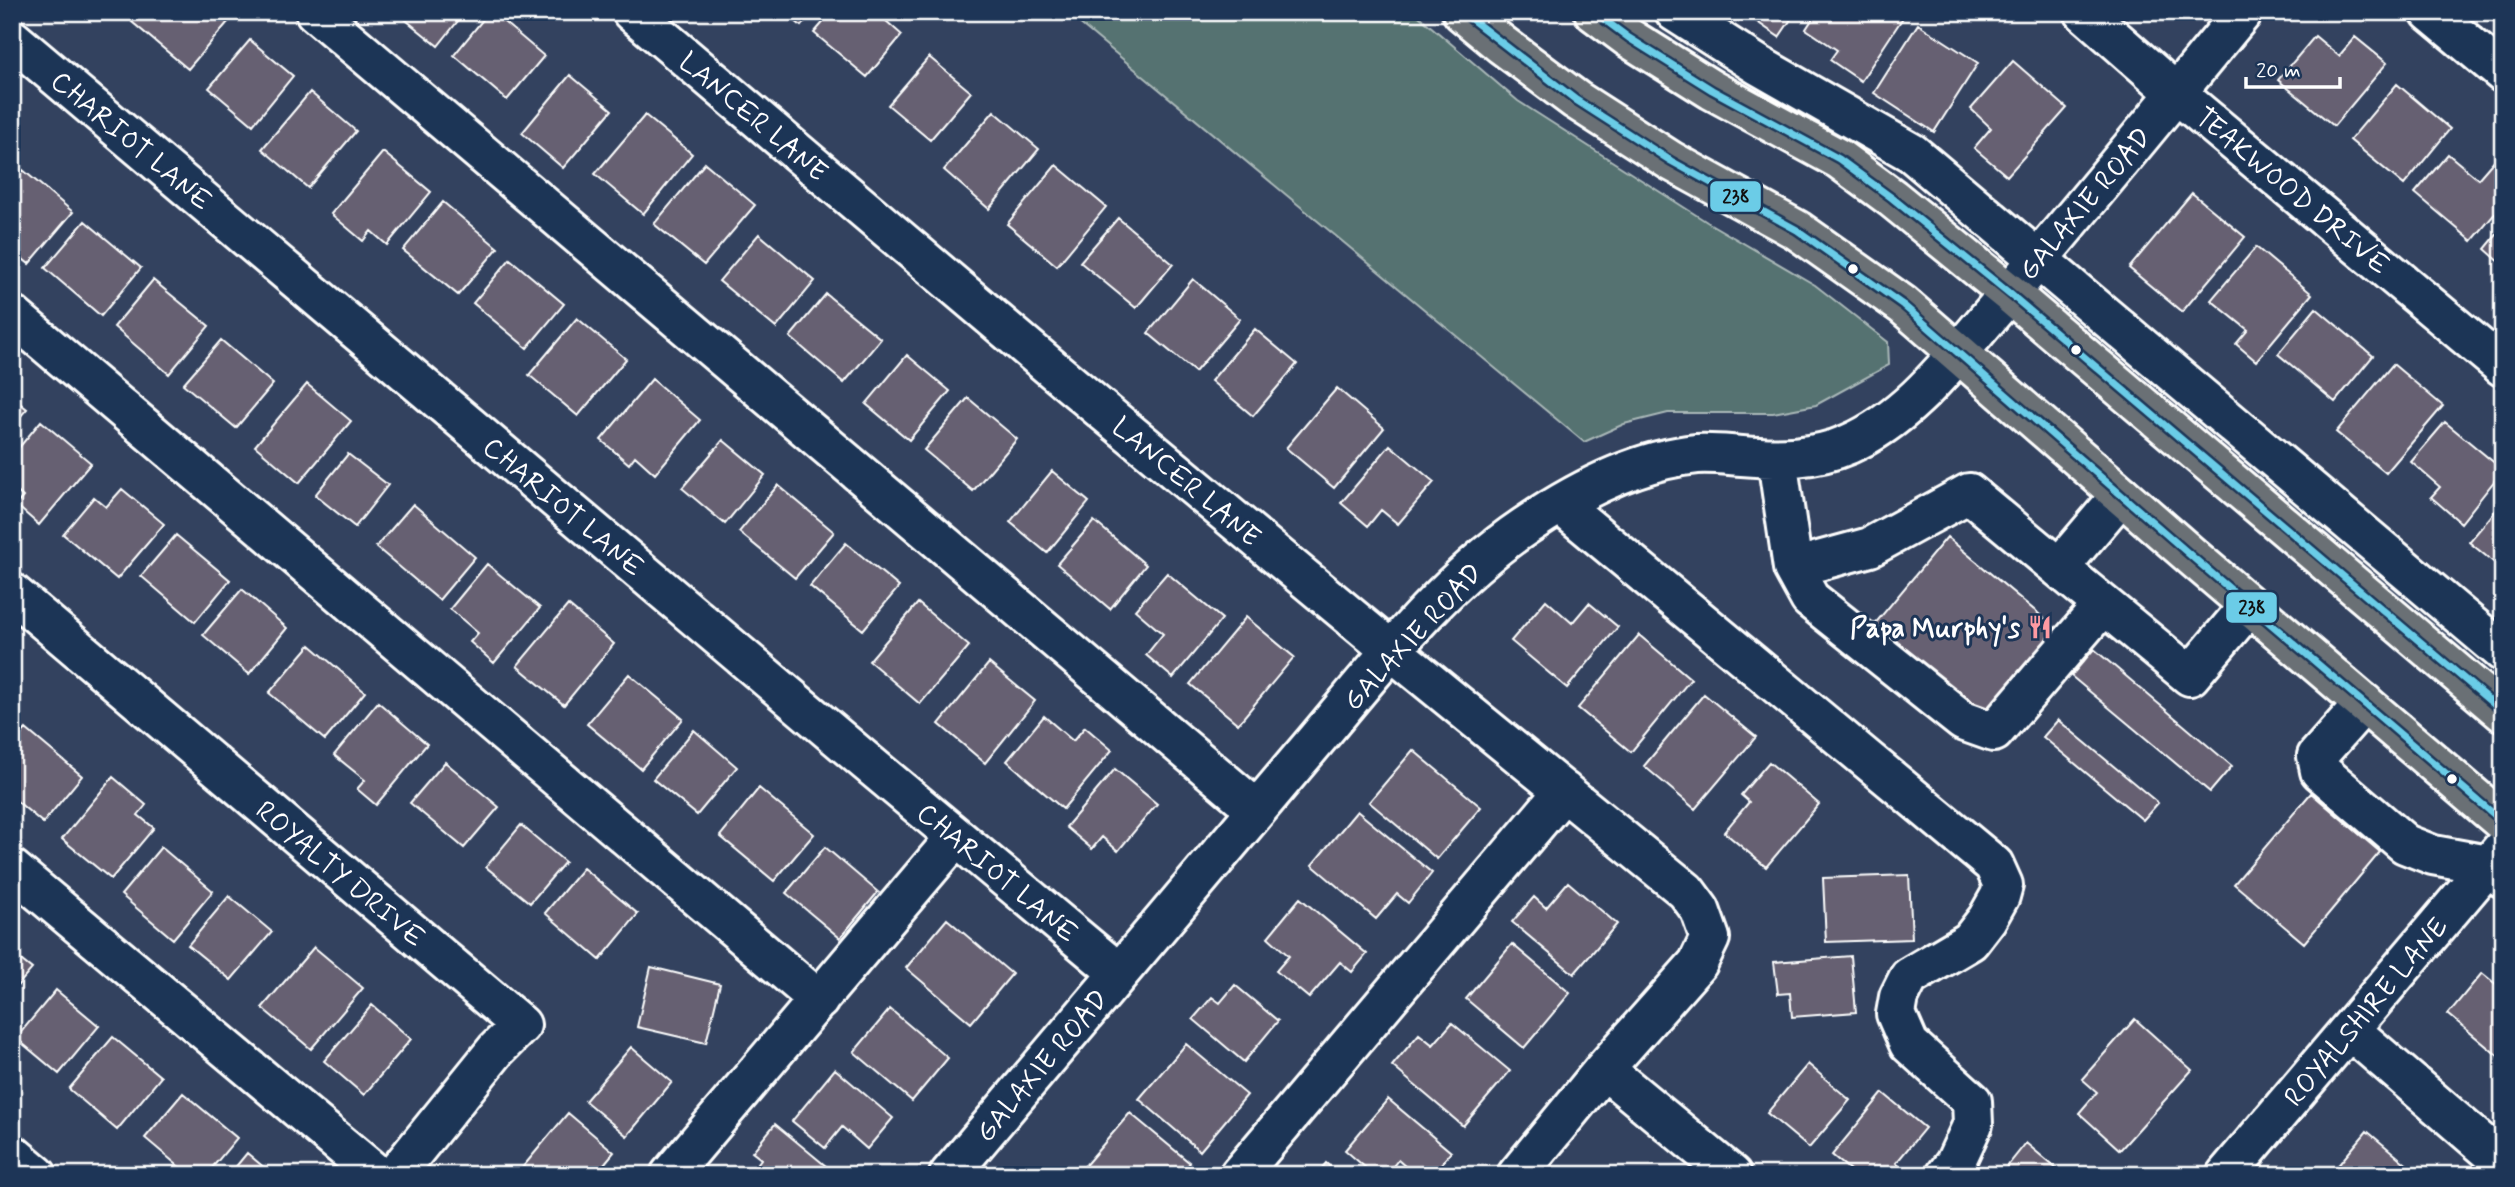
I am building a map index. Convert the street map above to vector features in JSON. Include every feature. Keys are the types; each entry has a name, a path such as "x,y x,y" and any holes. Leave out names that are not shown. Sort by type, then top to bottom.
{"main road":[{"path":"1462,12 1576,100 1671,161 1797,230 1903,306 2503,822"},
{"path":"1594,12 1629,38 1712,90 1839,159 1942,237 2503,712"}],"street":[{"path":"315,12 1256,810"},
{"name":"LANCER LANE","path":"632,12 1044,362 1392,652 1686,891 1700,909 1710,938 1698,963 1604,1069"},
{"path":"1675,12 1758,65 1912,153 2503,652"},
{"name":"TEAKWOOD DRIVE","path":"2084,12 2176,93 2503,367"},
{"name":"GALAXIE ROAD","path":"949,1175 1118,972 1416,624 1471,569 1523,527 1628,471 1666,459 1702,453 1777,459 1816,454 1846,446 1873,432 1902,411 1931,383 2039,260 2243,12"},
{"path":"2430,12 2503,73"},
{"name":"CHARIOT LANE","path":"12,39 1118,972"},
{"path":"12,315 820,1000"},
{"path":"1777,459 1793,568 1811,598 1963,721 1994,732 2103,605"},
{"path":"1793,568 1870,547 1969,493 2190,676 2249,606"},
{"path":"2059,568 2121,495"},
{"path":"1561,505 1994,864 2003,885 2000,897 1987,919 1970,941 1909,977 1899,997 1896,1014 1909,1044 1972,1101 1973,1124 1960,1155 1946,1175"},
{"name":"ROYALTY DRIVE","path":"12,593 521,1026 496,1050 395,1175"},
{"path":"2364,703 2317,756 2320,771 2405,844 2433,855 2498,864"},
{"path":"1239,1175 1564,791"},
{"path":"670,1175 956,837"},
{"name":"ROYALSHIRE LANE","path":"2226,1175 2350,1030 2498,864"},
{"path":"12,869 377,1175"},
{"path":"2350,1030 2503,1162 2492,1175"},
{"path":"1517,1175 1604,1069 1732,1175"},
{"path":"12,1154 37,1175"}],"green space":[{"path":"1066,12 1414,12 1518,101 1707,222 1815,285 1888,342 1889,365 1816,405 1773,413 1668,413 1624,424 1584,442"}],"building":[{"path":"140,12 217,12 228,22 188,69 132,22"},
{"path":"396,12 465,12 438,46"},
{"path":"489,12 544,56 507,100 454,55"},
{"path":"785,12 813,12 801,26"},
{"path":"832,12 876,12 902,35 867,77 814,33"},
{"path":"1754,12 1796,12 1779,37 1750,17"},
{"path":"1817,12 1906,13 1861,81 1830,60 1837,50 1806,29"},
{"path":"1918,24 1978,63 1934,132 1874,93"},
{"path":"2315,36 2339,56 2355,37 2387,63 2334,126 2278,80"},
{"path":"250,40 293,76 253,125 209,88"},
{"path":"929,57 971,92 930,140 888,105"},
{"path":"2013,61 2067,108 2007,176 1974,148 1991,128 1971,109"},
{"path":"570,75 612,110 563,168 522,133"},
{"path":"2397,84 2450,129 2404,185 2350,140"},
{"path":"310,92 356,131 308,188 262,149"},
{"path":"994,111 1039,149 989,209 944,170"},
{"path":"645,115 692,154 643,214 595,174"},
{"path":"383,152 431,192 387,245 371,231 363,241 331,214"},
{"path":"2448,154 2478,179 2497,157 2503,162 2503,204 2472,241 2415,193"},
{"path":"705,163 755,205 704,265 654,224"},
{"path":"1056,165 1106,207 1057,266 1007,224"},
{"path":"23,170 73,212 29,264 12,250 12,183"},
{"path":"2192,193 2245,237 2182,312 2129,268"},
{"path":"443,202 498,248 458,295 403,250"},
{"path":"1118,218 1173,264 1136,308 1080,262"},
{"path":"85,221 141,268 101,316 45,268"},
{"path":"2503,227 2503,265 2485,249"},
{"path":"759,234 815,281 776,328 719,281"},
{"path":"2256,247 2312,294 2256,361 2236,344 2248,330 2211,300"},
{"path":"510,259 564,304 527,348 473,303"},
{"path":"1193,279 1240,319 1195,372 1148,333"},
{"path":"153,280 209,326 169,374 114,327"},
{"path":"826,294 881,339 844,383 790,337"},
{"path":"2316,308 2373,356 2335,402 2278,354"},
{"path":"577,318 626,359 578,416 529,375"},
{"path":"1255,329 1297,364 1253,416 1211,381"},
{"path":"221,340 273,384 236,428 183,384"},
{"path":"907,355 950,391 909,440 866,404"},
{"path":"2393,364 2443,406 2386,473 2336,432"},
{"path":"652,379 700,420 655,474 635,456 629,464 601,440"},
{"path":"307,384 351,421 299,483 255,446"},
{"path":"1337,388 1384,428 1334,488 1286,448"},
{"path":"12,397 27,409 12,426"},
{"path":"968,398 1017,439 973,491 924,450"},
{"path":"41,421 91,463 39,525 16,505 23,497 12,487 12,456"},
{"path":"2445,422 2503,470 2461,523 2431,497 2440,487 2411,462"},
{"path":"723,440 765,475 725,524 682,488"},
{"path":"1390,445 1434,482 1398,524 1381,510 1368,526 1341,503"},
{"path":"348,454 388,485 355,527 315,495"},
{"path":"1052,471 1089,502 1047,553 1010,522"},
{"path":"778,485 834,532 795,578 739,532"},
{"path":"122,489 164,524 117,579 63,534 94,497 106,507"},
{"path":"2503,502 2503,570 2469,542"},
{"path":"413,504 475,557 439,600 376,547"},
{"path":"1094,521 1146,565 1110,609 1057,564"},
{"path":"176,535 230,580 195,622 141,576"},
{"path":"1947,537 2058,630 1984,719 1873,626"},
{"path":"846,543 899,587 863,630 810,586"},
{"path":"487,564 540,608 494,663 470,642 478,633 450,609"},
{"path":"1167,573 1222,619 1173,678 1146,655 1163,634 1135,610"},
{"path":"242,589 287,628 249,674 203,635"},
{"path":"1546,600 1572,623 1589,603 1618,627 1567,688 1511,641"},
{"path":"918,603 969,646 920,704 869,661"},
{"path":"568,605 614,644 564,705 517,666"},
{"path":"1246,617 1294,657 1238,724 1190,684"},
{"path":"1639,635 1691,679 1631,752 1578,708"},
{"path":"310,645 365,692 325,740 269,693"},
{"path":"2094,649 2232,766 2210,792 2071,676"},
{"path":"989,663 1035,701 985,763 939,724"},
{"path":"629,674 683,719 641,769 587,724"},
{"path":"1704,694 1756,737 1695,809 1644,766"},
{"path":"378,702 427,744 376,805 357,789 365,780 334,755"},
{"path":"1044,716 1073,741 1085,727 1112,750 1063,809 1007,761"},
{"path":"2058,720 2158,803 2143,820 2043,737"},
{"path":"26,729 82,776 43,823 12,797 12,745"},
{"path":"694,730 737,767 697,815 653,779"},
{"path":"1413,750 1481,807 1437,859 1369,802"},
{"path":"445,762 499,807 464,848 410,803"},
{"path":"1769,762 1819,804 1766,867 1724,832 1749,802 1741,795"},
{"path":"1115,769 1157,804 1118,851 1102,837 1092,849 1066,827"},
{"path":"113,777 146,805 138,815 154,828 111,879 62,839"},
{"path":"759,788 814,834 774,881 720,836"},
{"path":"2311,793 2380,852 2304,943 2234,884"},
{"path":"1357,811 1432,873 1408,903 1397,894 1376,919 1312,865"},
{"path":"521,825 565,862 530,903 486,867"},
{"path":"161,847 213,891 173,939 121,895"},
{"path":"825,847 878,892 840,938 786,893"},
{"path":"583,868 638,914 600,960 545,913"},
{"path":"1909,875 1912,939 1826,942 1823,878"},
{"path":"1568,882 1617,924 1574,974 1512,922 1534,897 1546,908"},
{"path":"229,896 272,932 231,980 188,945"},
{"path":"1300,898 1367,954 1352,972 1340,962 1309,998 1276,971 1289,956 1268,937"},
{"path":"947,919 1012,974 971,1023 906,968"},
{"path":"1512,944 1570,993 1524,1048 1466,999"},
{"path":"314,947 363,988 311,1049 262,1008"},
{"path":"12,953 32,969 12,992"},
{"path":"1851,956 1856,1012 1792,1017 1790,993 1778,994 1774,962"},
{"path":"651,967 720,984 706,1043 637,1027"},
{"path":"2482,973 2503,990 2503,1060 2448,1014"},
{"path":"1235,985 1278,1021 1244,1062 1193,1019 1212,997 1220,1003"},
{"path":"56,990 99,1026 59,1074 16,1038"},
{"path":"372,1005 411,1039 364,1095 324,1061"},
{"path":"890,1009 948,1058 912,1101 854,1052"},
{"path":"2135,1019 2192,1070 2120,1150 2079,1113 2097,1092 2082,1079"},
{"path":"1452,1023 1510,1071 1463,1126 1392,1066 1419,1034 1433,1045"},
{"path":"113,1037 161,1077 117,1130 69,1089"},
{"path":"1186,1044 1247,1095 1200,1151 1139,1099"},
{"path":"631,1047 672,1082 627,1136 585,1101"},
{"path":"1808,1064 1850,1100 1809,1148 1767,1113"},
{"path":"835,1069 893,1118 867,1149 842,1127 825,1148 792,1121"},
{"path":"183,1093 237,1138 206,1175 189,1175 145,1138"},
{"path":"1883,1093 1925,1128 1896,1163 1908,1175 1856,1175 1832,1155"},
{"path":"1388,1099 1451,1152 1432,1175 1415,1175 1398,1160 1386,1175 1374,1175 1345,1150"},
{"path":"568,1113 614,1152 595,1175 530,1175 522,1168"},
{"path":"1130,1113 1190,1163 1180,1175 1148,1175 1145,1172 1143,1175 1091,1175 1083,1168"},
{"path":"775,1124 832,1171 830,1175 749,1175 761,1159 752,1152"},
{"path":"2367,1131 2417,1173 2416,1175 2330,1175"},
{"path":"2026,1143 2064,1175 2002,1173"},
{"path":"247,1153 273,1175 229,1175"},
{"path":"1326,1163 1339,1175 1316,1175"}],"transit line":[{"name":"238","path":"1462,12 1576,100 1671,161 1797,230 1903,305 2503,822"},
{"name":"238","path":"1594,12 1629,38 1712,90 1839,159 1892,198 2009,293 2503,712"}],"place":[{"name":"Papa Murphy's","path":"2040,627"}]}
